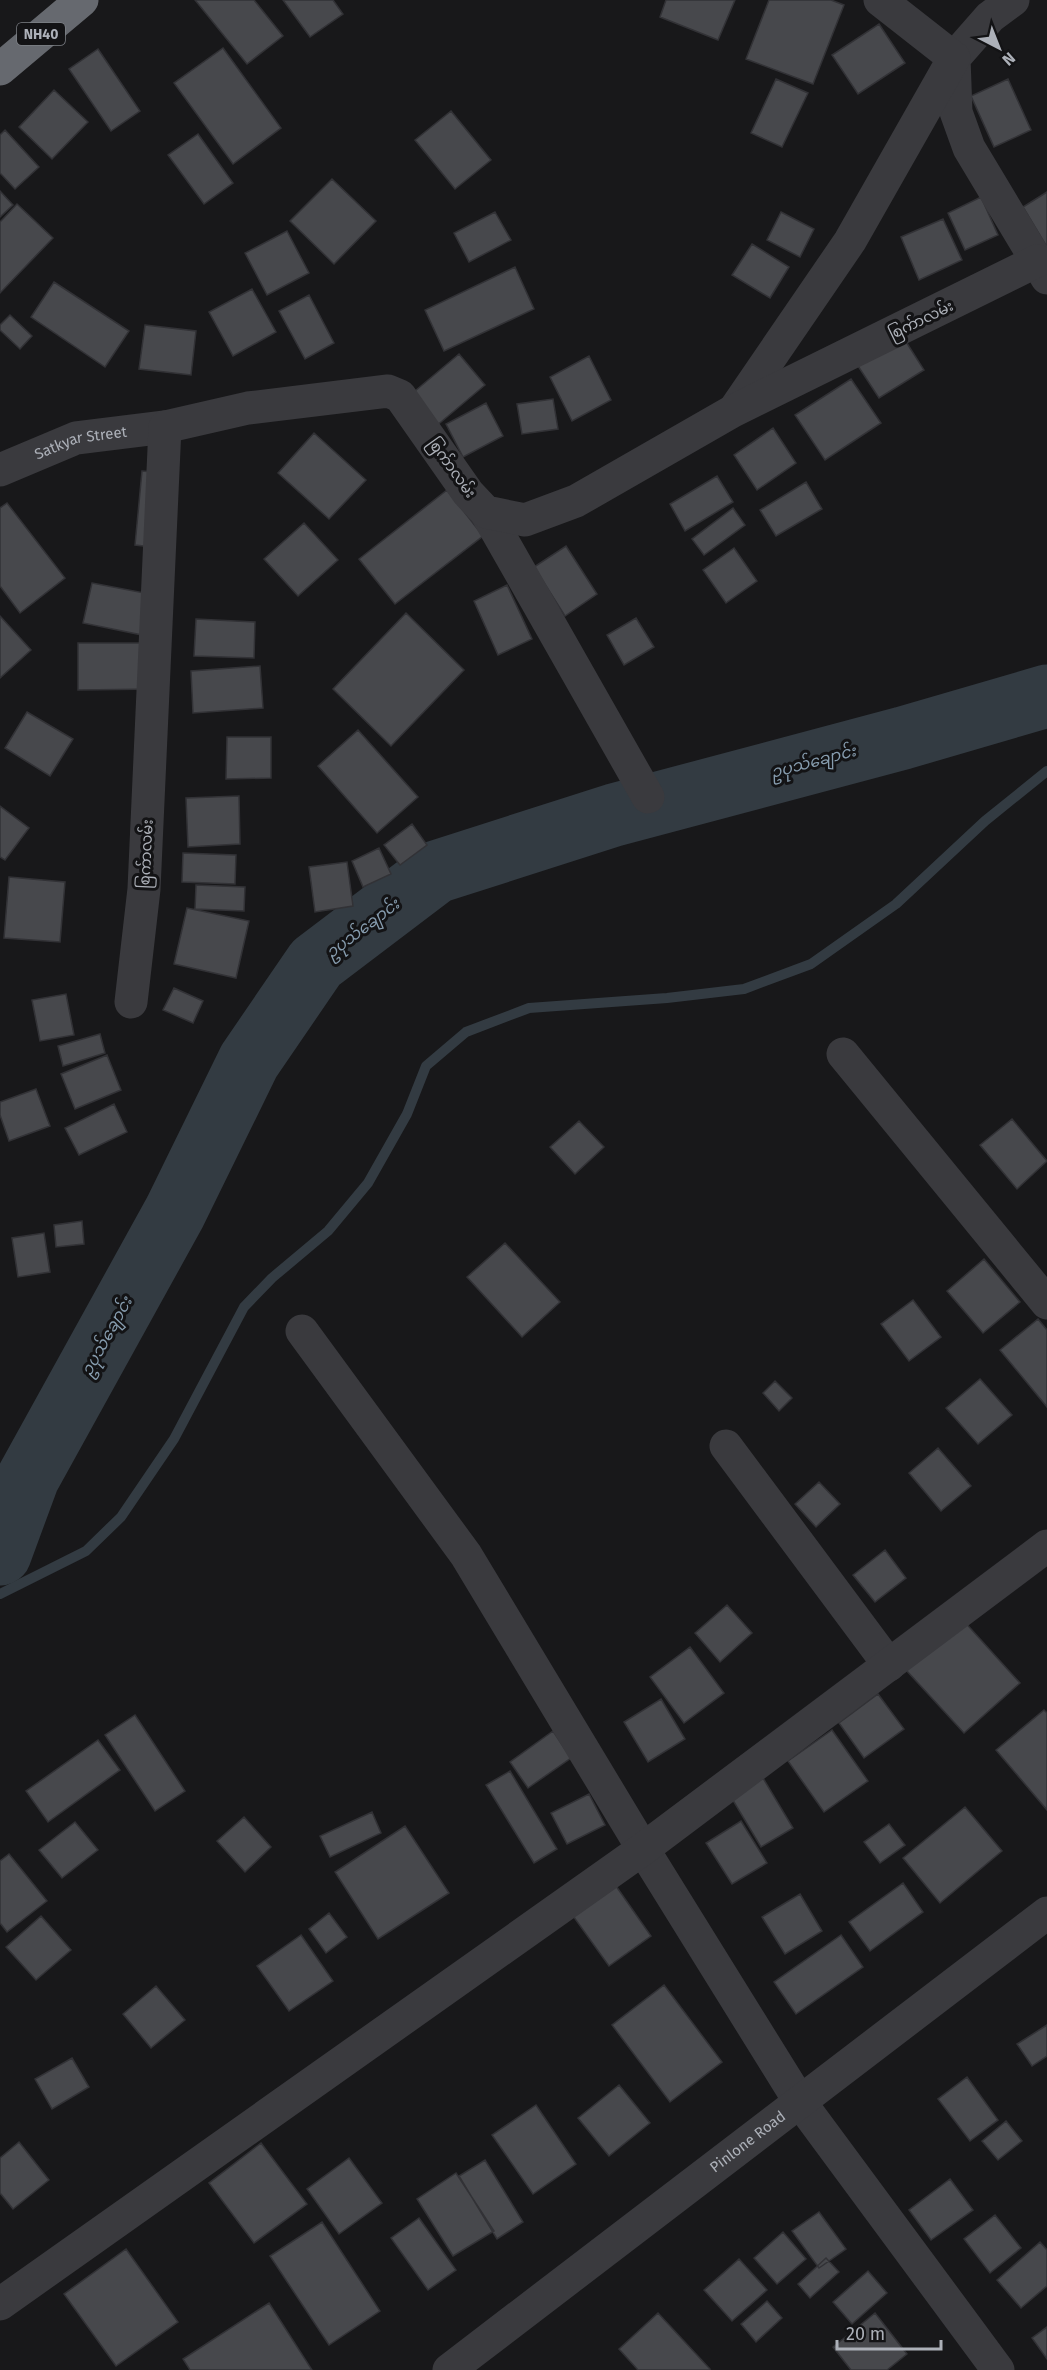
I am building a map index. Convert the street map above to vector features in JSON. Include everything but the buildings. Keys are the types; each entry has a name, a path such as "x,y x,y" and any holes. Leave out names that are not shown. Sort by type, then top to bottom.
{"highway":[{"name":"NH40","path":"0,69 82,0"}],"street":[{"path":"880,0 954,58"},
{"path":"733,411 850,241 954,58 990,17 1012,0"},
{"name":"စြက်ာလမ်း","path":"131,1002 144,889 165,427 248,408 395,392 468,493 486,512 525,520 576,501 733,411 1042,270 969,148 956,112 954,58"},
{"name":"Satkyar Street","path":"0,470 76,438 165,427"},
{"path":"486,512 648,797"},
{"path":"843,1054 1047,1303"},
{"path":"302,1331 466,1555 643,1849 800,2102 998,2370"},
{"path":"726,1446 889,1665"},
{"path":"0,2304 643,1849 1047,1546"},
{"name":"Pinlone Road","path":"449,2370 1047,1913"}],"waterway":[{"name":"ဥပုသ်ချောင်း","path":"0,1554 28,1478 175,1212 249,1061 316,963 436,872 614,815 903,738 1047,696"},
{"path":"0,1594 86,1551 121,1517 174,1439 244,1307 272,1278 328,1231 368,1183 407,1114 426,1066 466,1032 529,1008 667,998 744,989 811,964 896,904 985,821 1047,771"}]}
